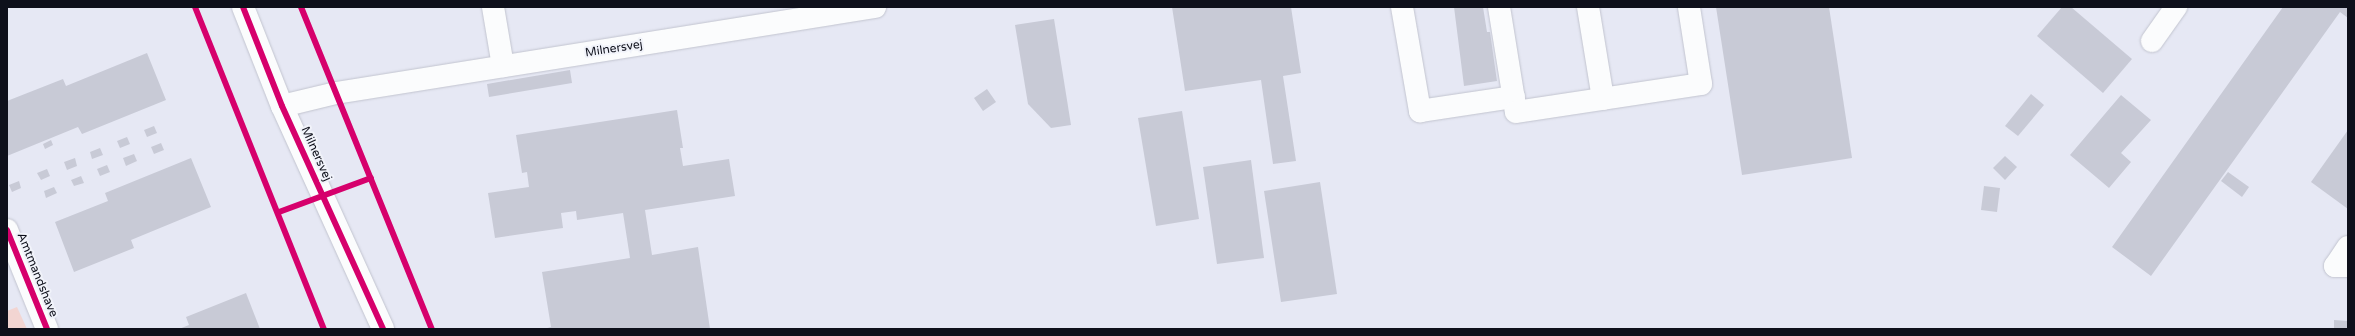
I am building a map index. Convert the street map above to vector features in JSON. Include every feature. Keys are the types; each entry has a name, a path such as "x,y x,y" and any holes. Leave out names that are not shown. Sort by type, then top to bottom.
{"street":[{"name":"Milnersvej","path":"243,7 282,106 383,329"},
{"path":"493,7 503,66"},
{"name":"Milnersvej","path":"282,106 336,93 875,7"},
{"path":"1402,7 1420,111 1514,97"},
{"path":"1499,7 1516,112 1701,84 1689,7"},
{"path":"1588,7 1603,99"},
{"path":"2152,41 2176,7"},
{"name":"Amtmandshave","path":"7,230 47,329"},
{"path":"2348,247 2335,266 2348,266"}],"shaded area":[{"path":"17,307 27,329 7,329 7,311"}],"building":[{"path":"1172,7 1291,7 1301,73 1283,76 1296,161 1273,164 1261,80 1185,91"},
{"path":"1454,7 1483,7 1487,32 1490,32 1497,81 1464,86"},
{"path":"1716,7 1829,7 1852,158 1742,175"},
{"path":"2062,7 2071,7 2132,59 2103,93 2037,36"},
{"path":"2283,7 2348,7 2348,18 2340,12 2151,276 2112,247"},
{"path":"1054,19 1071,125 1051,128 1028,104 1015,25"},
{"path":"147,53 166,100 82,134 78,127 7,156 7,101 63,79 66,86"},
{"path":"570,70 572,83 489,97 487,84"},
{"path":"987,89 996,102 983,111 974,98"},
{"path":"2031,94 2044,105 2018,136 2005,126"},
{"path":"2121,95 2151,120 2121,153 2131,162 2109,188 2070,155"},
{"path":"677,110 683,148 680,148 683,166 729,159 735,196 645,210 652,255 698,247 710,329 544,329 551,327 542,272 630,258 623,213 577,220 576,211 561,213 563,228 495,238 488,193 529,187 527,172 522,173 516,135"},
{"path":"1182,111 1199,219 1156,226 1138,118"},
{"path":"154,126 157,133 147,137 144,130"},
{"path":"2348,130 2348,209 2311,182"},
{"path":"127,137 130,144 120,148 117,141"},
{"path":"51,140 53,145 45,149 43,144"},
{"path":"161,143 164,150 154,154 151,147"},
{"path":"100,148 103,155 92,159 90,152"},
{"path":"134,154 137,161 126,166 123,158"},
{"path":"2005,156 2017,167 2005,180 1993,168"},
{"path":"75,158 77,166 67,170 64,162"},
{"path":"191,158 211,207 131,240 134,248 74,272 55,222 108,201 105,193"},
{"path":"1251,160 1264,258 1217,264 1203,167"},
{"path":"107,165 110,172 100,176 97,169"},
{"path":"47,169 50,176 41,180 37,173"},
{"path":"2228,172 2249,187 2242,197 2221,181"},
{"path":"81,176 84,183 74,186 71,180"},
{"path":"19,181 21,188 12,192 9,185"},
{"path":"1320,182 1337,294 1281,302 1264,191"},
{"path":"1984,186 2000,188 1997,212 1981,210"},
{"path":"54,187 57,193 46,198 44,191"},
{"path":"246,293 260,329 179,329 189,325 186,317"},
{"path":"2334,320 2348,321 2348,329 2334,329"}],"cycle path":[{"path":"195,7 324,329"},
{"path":"243,7 282,106 383,329"},
{"path":"301,7 432,329"},
{"path":"279,212 371,178"},
{"path":"7,230 47,329"}]}
